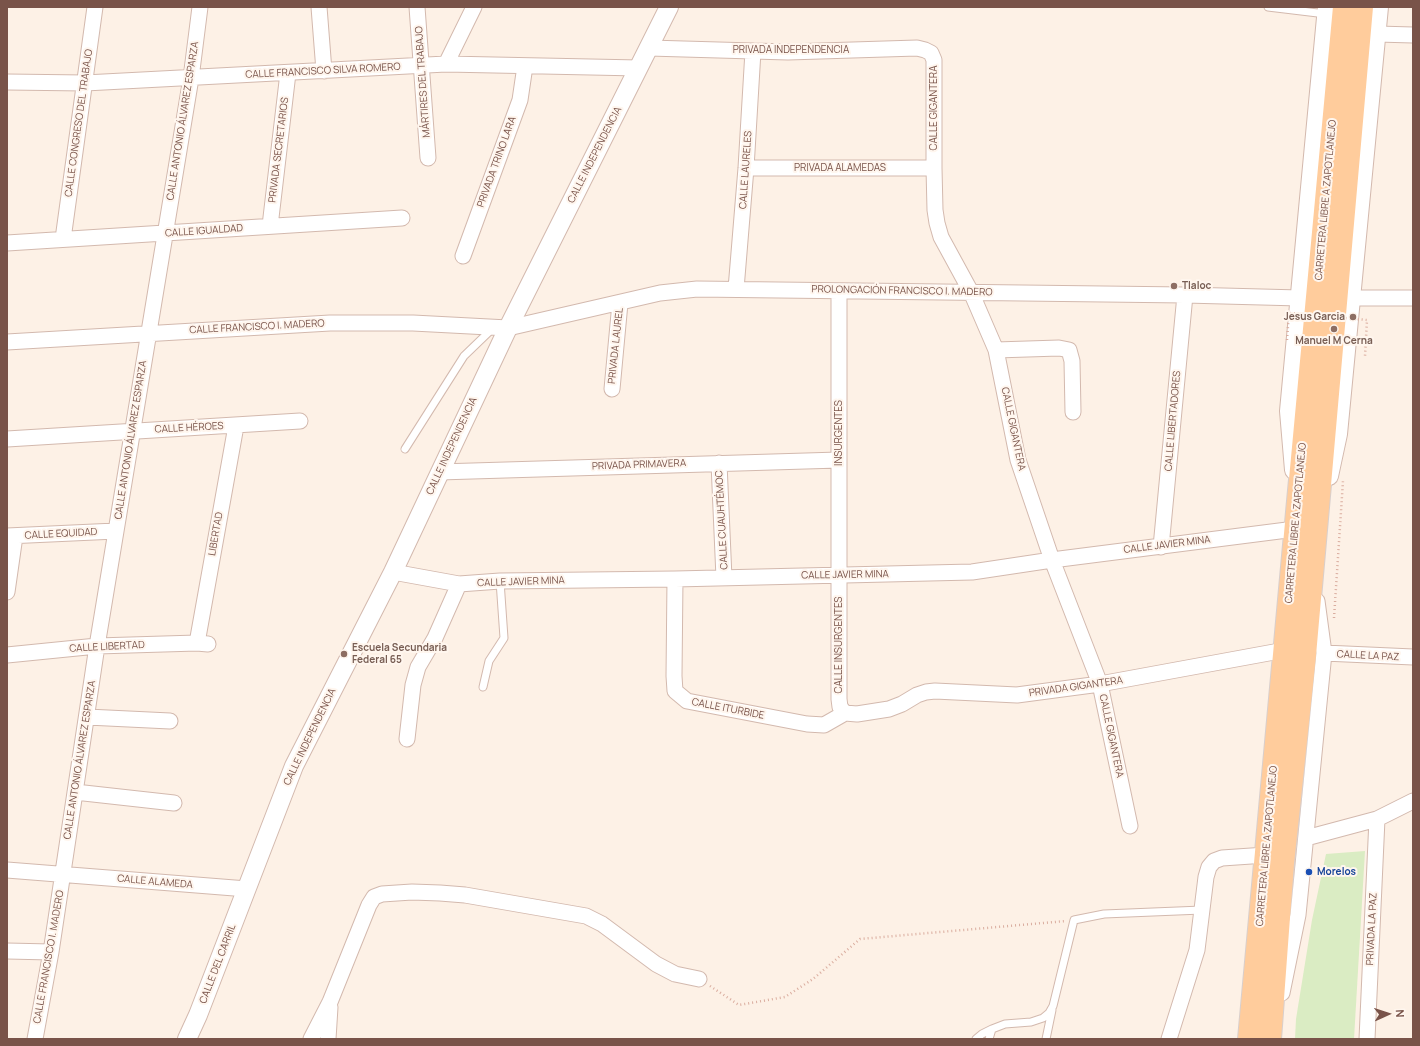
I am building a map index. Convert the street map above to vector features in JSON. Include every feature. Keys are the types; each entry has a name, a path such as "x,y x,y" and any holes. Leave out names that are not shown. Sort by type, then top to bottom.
{"main road":[{"name":"CARRETERA LIBRE A ZAPOTLANEJO","path":"1271,1039 1283,863 1305,655 1312,559 1362,7"},
{"name":"CARRETERA LIBRE A ZAPOTLANEJO","path":"1249,1039 1296,520 1333,9"}],"street":[{"name":"CALLE CONGRESO DEL TRABAJO","path":"63,239 95,7"},
{"name":"CALLE ANTONIO ÁLVAREZ ESPARZA","path":"63,874 116,531 191,78 200,7"},
{"path":"319,7 324,71"},
{"name":"MÁRTIRES DEL TRABAJO","path":"417,7 428,158"},
{"path":"446,64 474,7"},
{"name":"CALLE INDEPENDENCIA","path":"247,889 294,766 393,572 439,472 501,328 639,68 669,7"},
{"path":"1271,1039 1298,915 1324,653 1312,559 1338,434 1379,7"},
{"path":"1296,520 1289,411 1300,298 1333,9"},
{"path":"1377,34 1413,35"},
{"name":"PRIVADA INDEPENDENCIA","path":"649,48 753,51 917,48 932,53"},
{"name":"CALLE LAURELES","path":"736,289 746,168 753,51"},
{"name":"CALLE GIGANTERA","path":"932,53 934,60 934,168 936,223 941,237 971,292 996,350 1018,460 1052,560 1100,684 1130,826"},
{"name":"CALLE FRANCISCO SILVA ROMERO","path":"7,82 85,83 446,64 639,68"},
{"name":"PRIVADA TRINO LARA","path":"463,256 520,100 524,66"},
{"name":"PRIVADA SECRETARIOS","path":"270,226 288,73"},
{"name":"PRIVADA ALAMEDAS","path":"746,168 934,168"},
{"name":"CALLE IGUALDAD","path":"7,243 402,218"},
{"name":"PROLONGACIÓN FRANCISCO I. MADERO","path":"501,328 668,292 697,288 1300,298"},
{"name":"INSURGENTES","path":"839,291 839,575"},
{"name":"CALLE LIBERTADORES","path":"1161,547 1185,295"},
{"path":"1352,298 1413,298"},
{"name":"PRIVADA LAUREL","path":"612,389 620,303"},
{"name":"CALLE FRANCISCO I. MADERO","path":"7,342 330,323 413,323 501,328"},
{"path":"996,350 1059,348 1069,350 1072,362 1074,412"},
{"name":"CALLE HÉROES","path":"7,439 300,421"},
{"name":"LIBERTAD","path":"203,643 236,426"},
{"name":"PRIVADA PRIMAVERA","path":"439,472 839,460"},
{"name":"CALLE CUAUHTÉMOC","path":"719,463 724,578"},
{"name":"CALLE JAVIER MINA","path":"393,572 459,584 500,581 675,579 972,572 1052,560 1161,547 1296,520"},
{"name":"CALLE EQUIDAD","path":"11,536 116,531"},
{"path":"7,592 11,536"},
{"name":"CALLE INSURGENTES","path":"839,575 839,699 840,707 845,713"},
{"name":"CALLE ITURBIDE","path":"675,579 675,691 687,701 806,724 824,725 845,713"},
{"path":"406,739 413,685 418,667 435,638 459,584"},
{"name":"CALLE LIBERTAD","path":"7,655 98,646 203,643"},
{"name":"PRIVADA GIGANTERA","path":"845,713 851,715 889,709 902,704 917,695 936,691 1017,695 1100,684 1284,650"},
{"name":"CALLE LA PAZ","path":"1324,653 1413,658"},
{"path":"87,717 170,721"},
{"path":"75,792 174,803"},
{"path":"1306,838 1377,819 1413,801"},
{"name":"PRIVADA LA PAZ","path":"1367,1039 1377,819"},
{"path":"1169,1039 1197,950 1206,877 1209,867 1214,861 1222,858 1266,855"},
{"name":"CALLE ALAMEDA","path":"7,870 247,889"},
{"name":"CALLE FRANCISCO I. MADERO","path":"35,1039 51,952 63,874"},
{"name":"CALLE DEL CARRIL","path":"187,1039 198,1015 247,889"},
{"path":"311,1039 330,1002 369,905 374,897 382,894 412,892 465,895 586,916 602,924 656,964 675,974 699,979"},
{"path":"7,951 51,952"},
{"path":"328,1039 330,1002"}],"lane":[{"path":"1268,7 1333,9"},
{"path":"405,449 464,356 501,328"},
{"path":"483,687 489,661 504,638 500,581"},
{"path":"1046,1039 1074,920 1104,914 1202,910"},
{"path":"976,1039 992,1029 1005,1024 1031,1022 1043,1018 1049,1013 1053,1006"},
{"path":"989,1039 992,1029"}],"path":[{"path":"1287,340 1289,313 1367,320 1365,356"},
{"path":"699,979 739,1006 785,997 813,979 860,940 1074,920"}],"green space":[{"path":"1365,851 1354,1039 1295,1039 1296,1019 1312,920 1326,854"}],"place":[{"name":"Tlaloc","path":"1174,286"},
{"name":"Jesus Garcia","path":"1353,317"},
{"name":"Manuel M Cerna","path":"1334,329"},
{"name":"Escuela Secundaria Federal 65","path":"344,654"},
{"name":"Morelos","path":"1309,872"}]}
